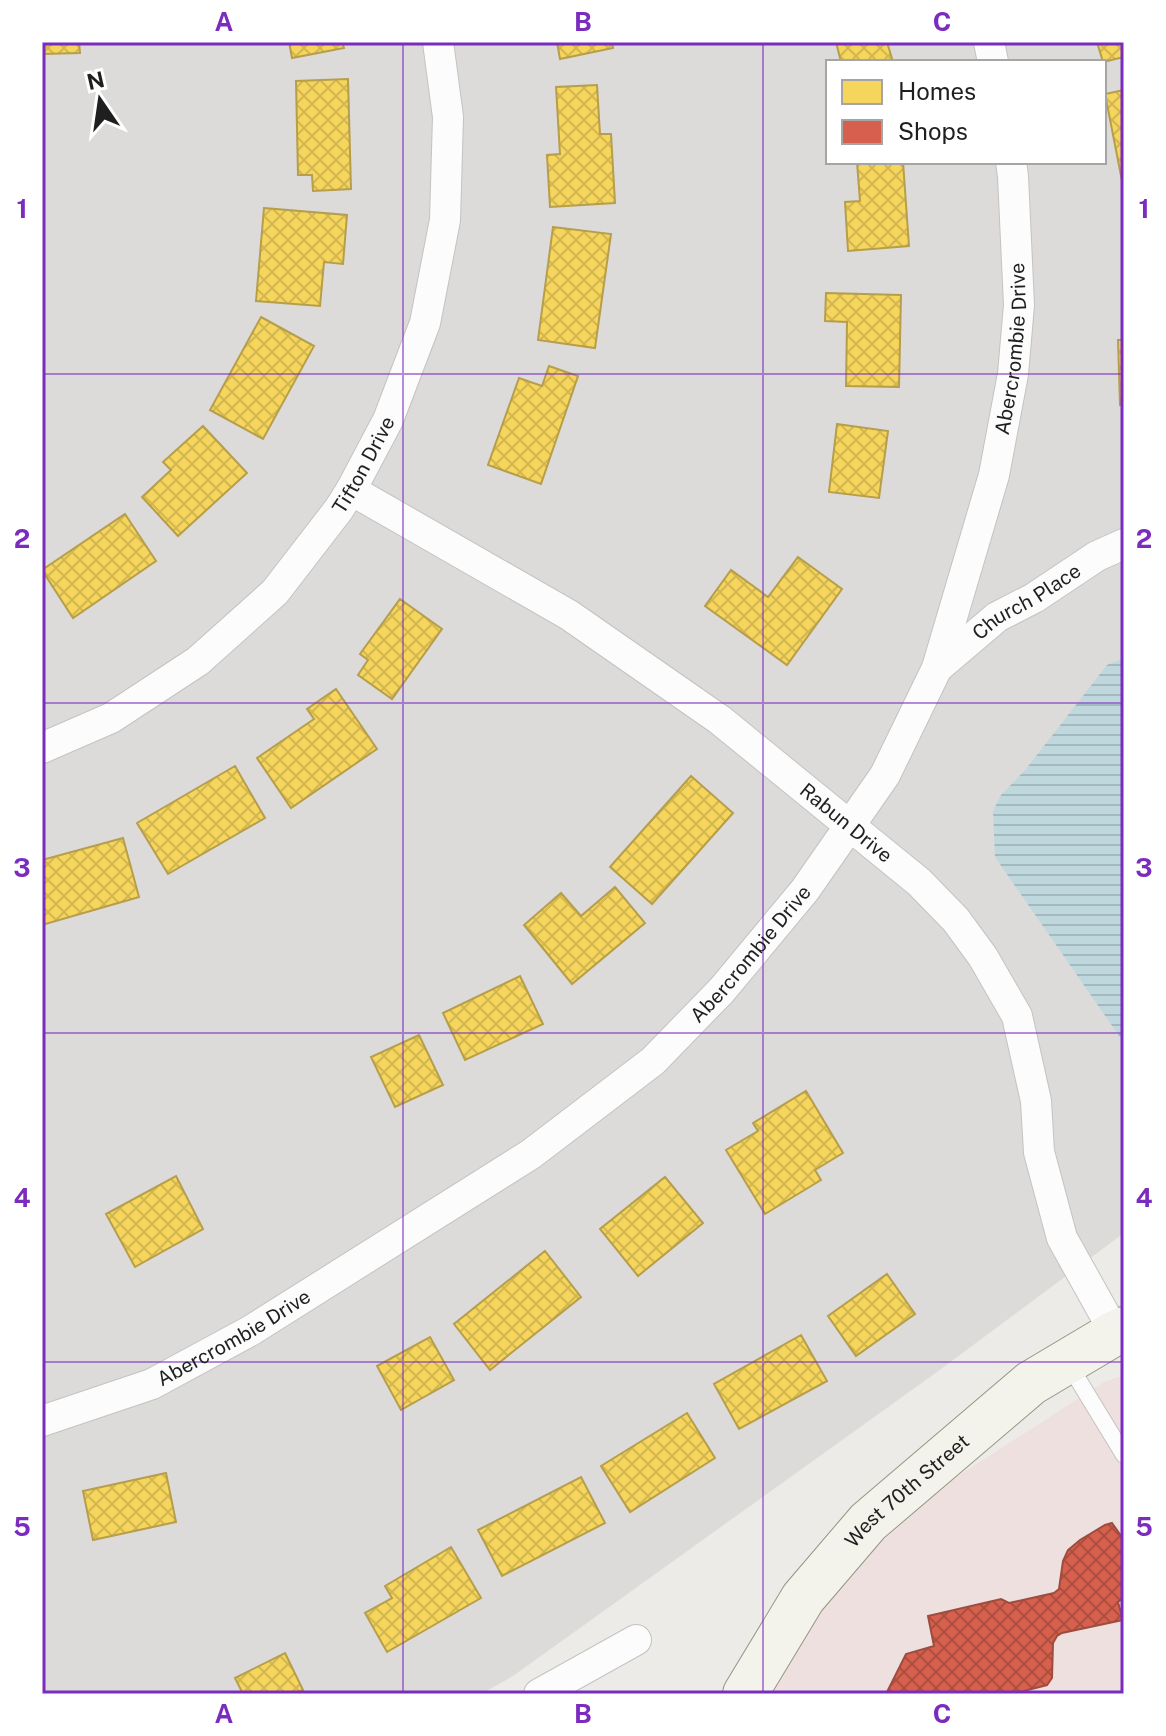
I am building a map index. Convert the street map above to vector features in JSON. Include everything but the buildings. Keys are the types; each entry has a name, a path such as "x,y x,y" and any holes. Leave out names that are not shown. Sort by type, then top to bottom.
{"street":[{"name":"Tifton Drive","path":"42,748 111,718 198,661 275,592 351,490 388,420 425,323 445,220 448,117 438,42"},
{"name":"Abercrombie Drive","path":"42,1421 152,1384 236,1339 531,1154 653,1061 722,990 805,890 885,775 937,668 994,475 1013,374 1019,305 1011,164"},
{"name":"Rabun Drive","path":"351,490 569,615 720,720 919,882 956,920 983,957 1017,1016 1036,1101 1039,1152 1062,1238 1121,1324"},
{"name":"Church Place","path":"937,668 997,617 1034,598 1097,556 1124,544"},
{"name":"West 70th Street","path":"745,1694 803,1598 868,1522 1031,1383 1121,1324"},
{"path":"539,1694 636,1640"}],"lane":[{"path":"1067,1362 1124,1455"}],"shaded area":[{"path":"42,42 1124,42 1124,1233 937,1372 513,1676 481,1694 42,1694"},
{"path":"1124,1375 1124,1694 759,1694 809,1608 944,1485 1104,1382"}],"water":[{"path":"1124,658 1124,1043 995,857 993,811 1001,795 1026,769 1107,665"}]}
